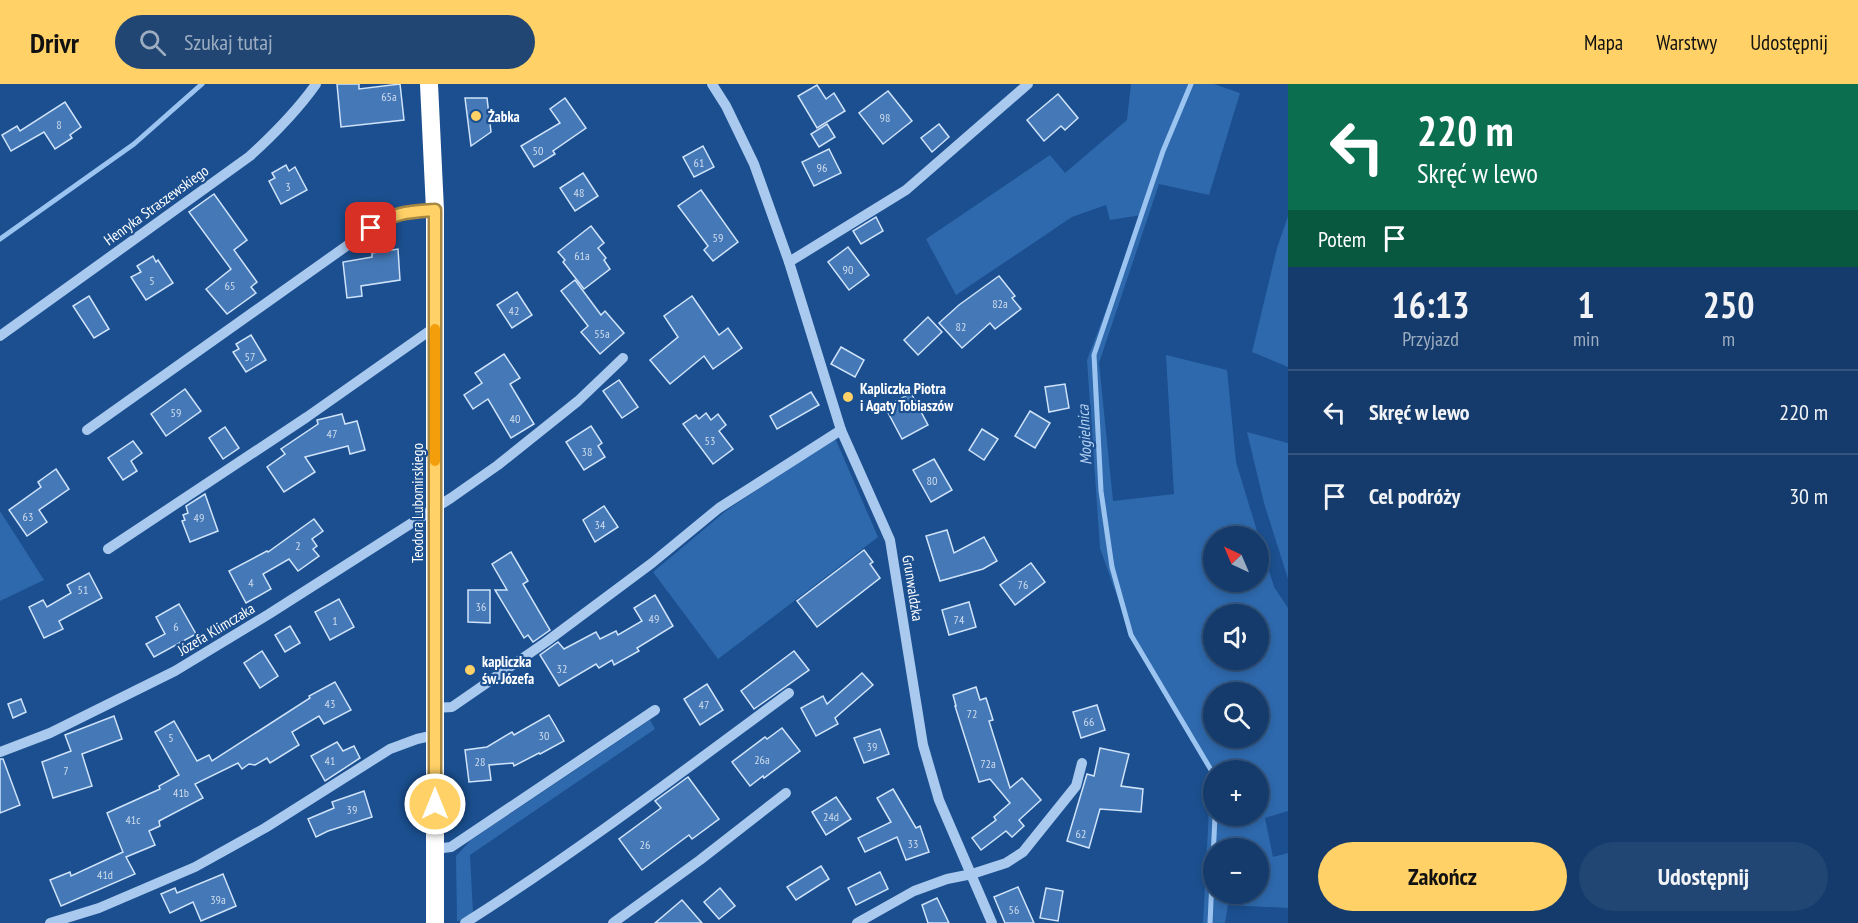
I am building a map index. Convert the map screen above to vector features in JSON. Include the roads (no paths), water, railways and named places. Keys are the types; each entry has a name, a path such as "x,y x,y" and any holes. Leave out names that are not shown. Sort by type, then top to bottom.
{"highway":[{"name":"Teodora Lubomirskiego","path":"429,84 435,210 435,923"}],"street":[{"name":"Henryka Straszewskiego","path":"0,336 250,156 280,129 316,84"},
{"name":"Grunwaldzka","path":"712,84 726,106 754,164 789,262 841,430 890,540 922,745 939,800 992,923"},
{"path":"789,262 906,190 1028,84"},
{"path":"87,430 386,218 399,213 435,210"},
{"path":"108,549 307,417 435,327"},
{"name":"Józefa Klimczaka","path":"0,752 50,733 175,671 269,614 498,465 578,401 623,358"},
{"path":"435,708 452,707 462,701 642,571 719,508 841,430"},
{"path":"465,923 619,819 789,693"},
{"path":"435,849 451,847 655,710"},
{"path":"50,923 99,908 195,867 265,828 390,749 435,735"},
{"path":"857,923 914,891 1006,862 1023,852 1076,786 1082,763"},
{"path":"613,923 700,860 786,793"}],"waterway":[{"path":"0,239 134,144 202,84"},
{"name":"Mogielnica","path":"1191,84 1163,151 1094,355 1101,491 1112,567 1131,635 1205,760"},
{"name":"Mogielnica","path":"1210,923 1215,826"}],"place":[{"name":"Żabka","path":"476,116"},
{"name":"Kapliczka Piotra i Agaty Tobiaszów","path":"848,397"},
{"name":"kapliczka św. Józefa","path":"470,670"}]}
